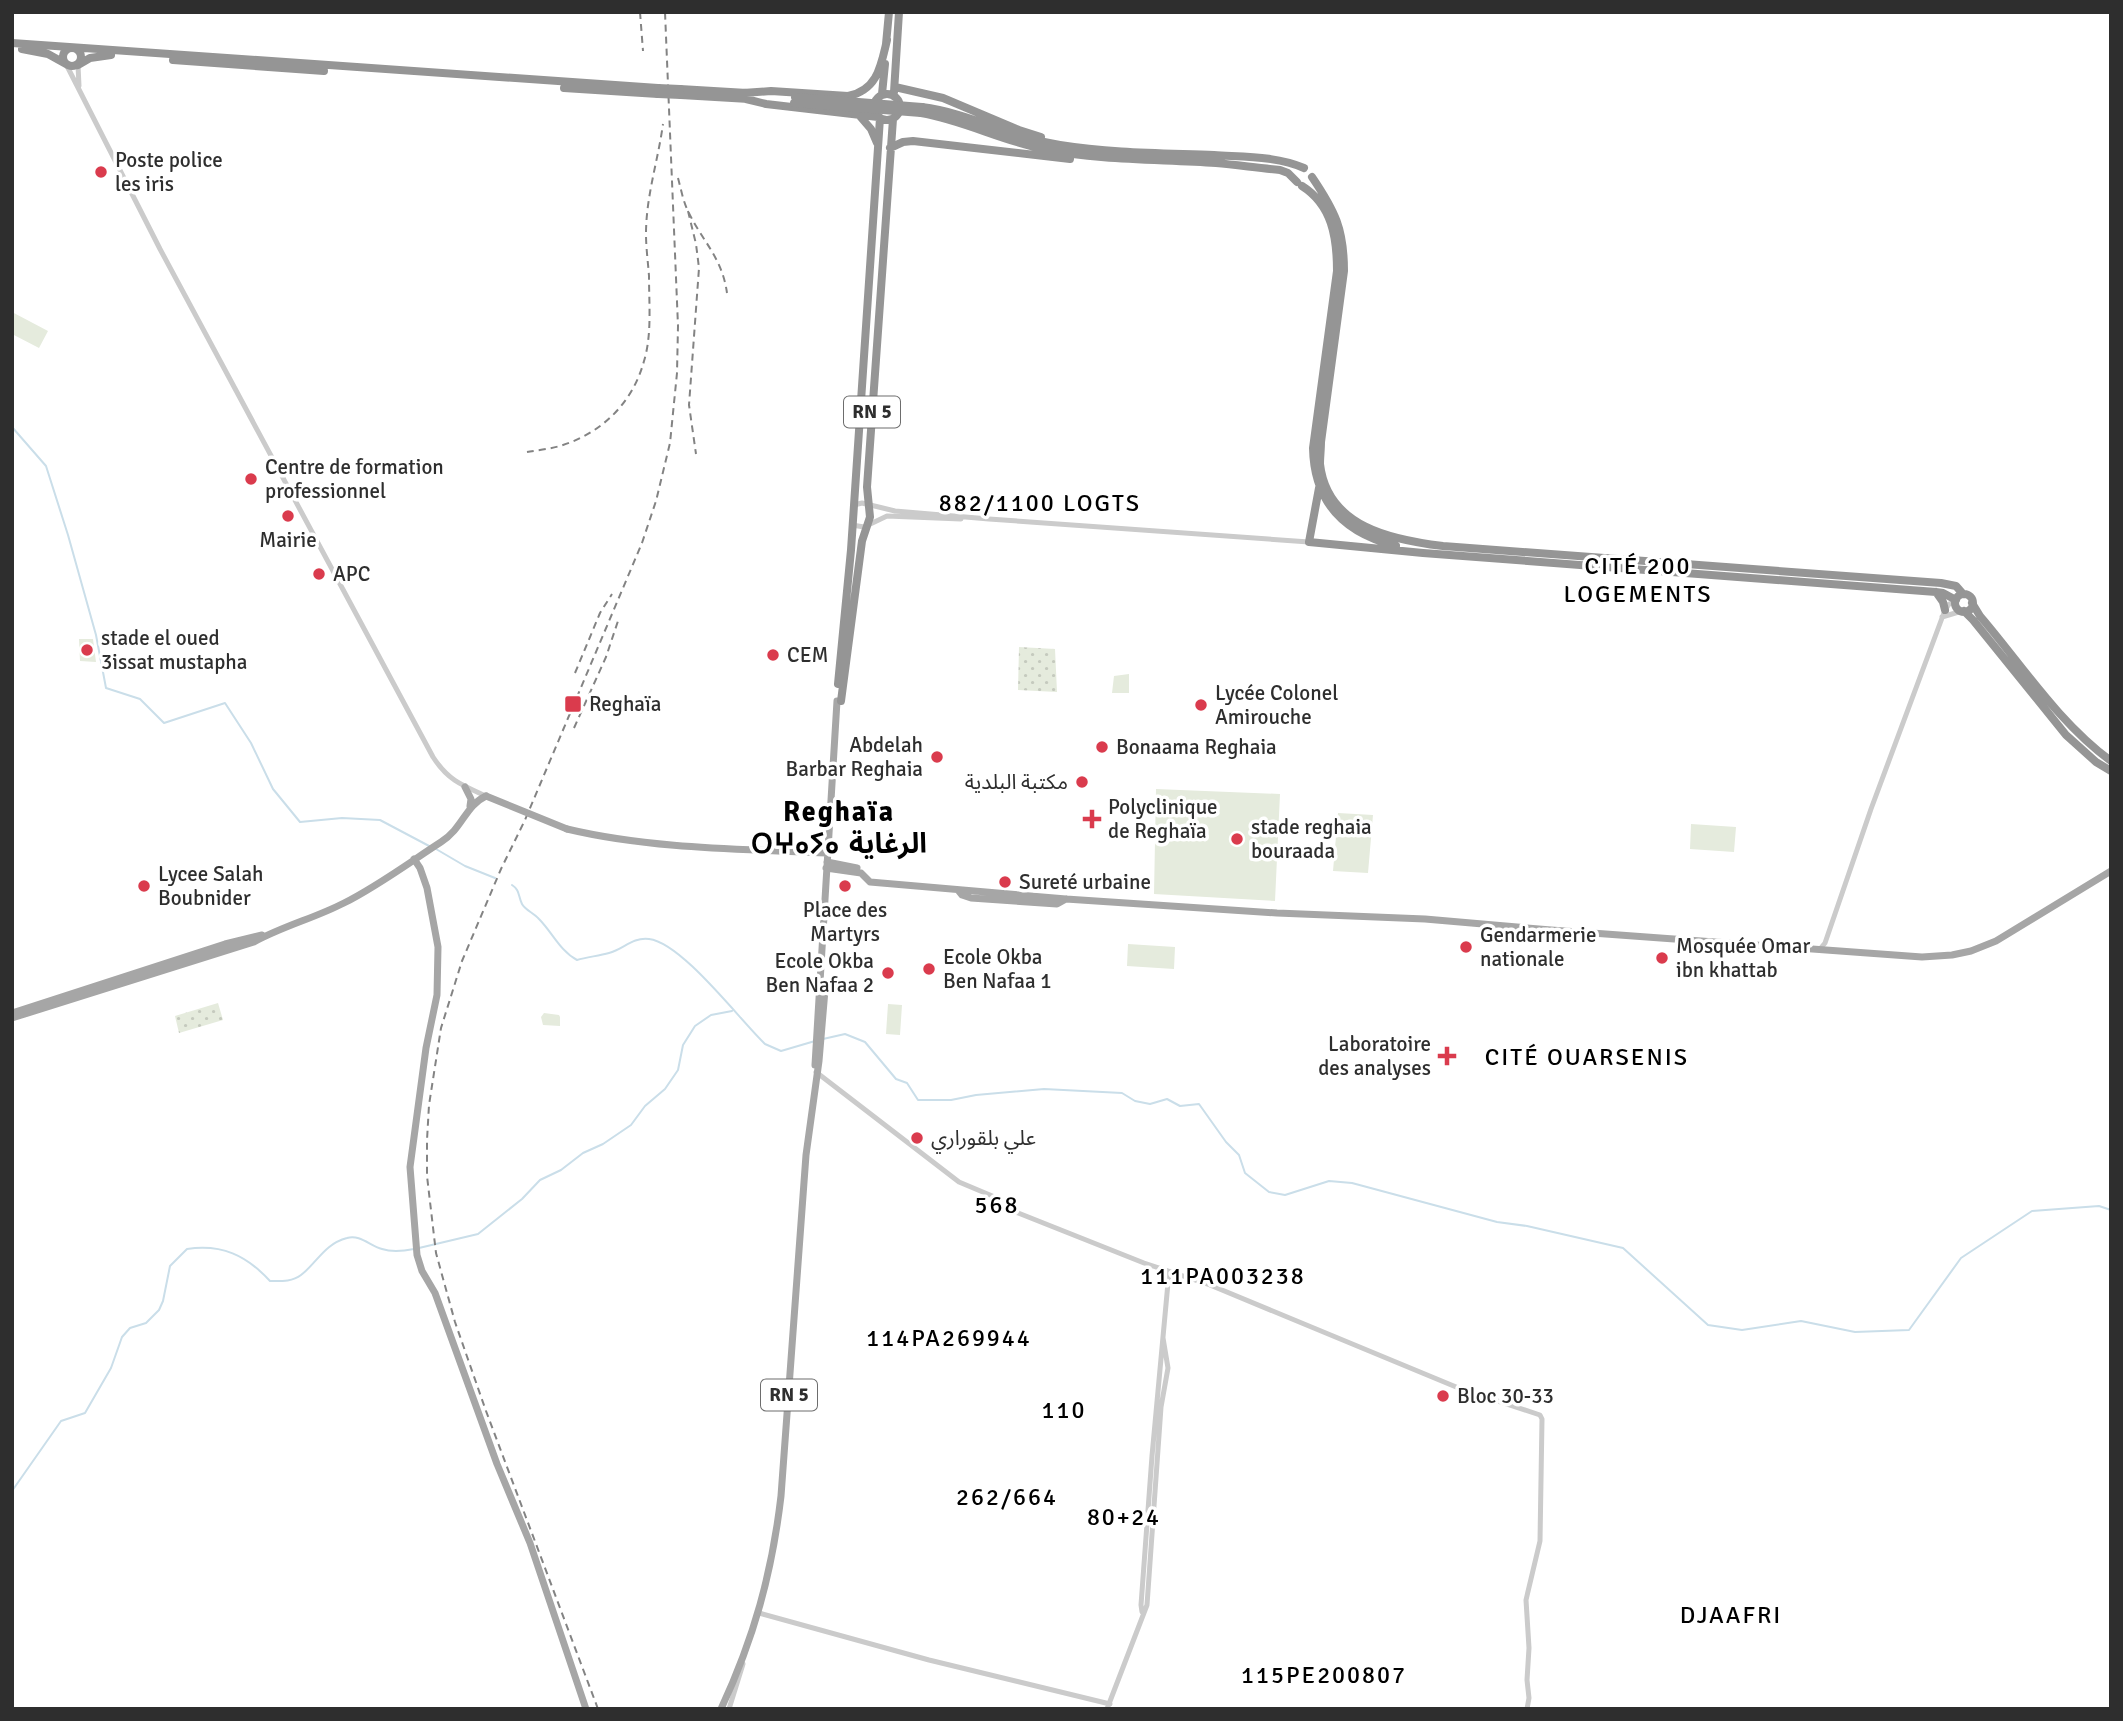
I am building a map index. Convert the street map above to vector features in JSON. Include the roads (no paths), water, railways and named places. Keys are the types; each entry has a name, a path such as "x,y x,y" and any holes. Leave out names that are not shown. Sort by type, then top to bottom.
{"highway":[{"path":"879,118 874,108 876,99 881,95 889,12"},
{"path":"893,124 901,105 894,91 900,12"},
{"path":"848,96 862,92 874,82 881,67 887,40"},
{"path":"12,43 658,91"},
{"path":"66,64 64,52 73,47"},
{"path":"73,47 79,50 82,56 78,65"},
{"path":"12,49 40,51 72,67 90,58 107,55 745,96 921,110 1025,145 1069,154 1244,157 1284,162 1304,168 1310,171 1336,217 1342,234 1344,271 1320,465 1326,485 1335,501 1348,515 1363,526 1404,541 1443,546 1956,586 1970,597 1980,616 2058,712 2080,736 2111,761"},
{"path":"885,68 896,68"},
{"path":"745,96 771,91 848,96 881,95 894,91 950,100 1038,136 1110,154 1216,163 1288,173 1311,192 1326,211 1334,228 1337,250 1337,271 1313,448 1319,488 1335,513 1349,526 1365,536 1423,553"},
{"path":"745,96 766,104 879,118 893,124 902,137 913,141 1066,158 1110,154"},
{"path":"858,114 871,129 878,148 891,149 913,141"},
{"name":"RN 5","path":"839,701 879,118"},
{"name":"RN 5","path":"839,701 862,541 870,517 867,486 893,124"},
{"path":"1299,184 1295,174 1304,168"},
{"path":"1299,184 1308,185 1312,177"},
{"path":"1319,488 1309,542 1942,593 1955,601 1956,607 1973,620 2066,735 2111,772"},
{"path":"851,539 862,541"},
{"path":"1936,592 1943,602 1943,614"},
{"path":"1955,601 1964,594"},
{"path":"1963,611 1970,608 1972,603"}],"main road":[{"name":"RN 5","path":"721,1709 747,1651 759,1614 772,1563 781,1496 806,1155 818,1051 827,861 839,701"},
{"path":"466,787 471,799 469,810"},
{"path":"12,1016 225,944 267,935 344,903 446,839 463,822 476,801 486,796 567,829 617,839 733,849 827,861 857,868 867,880 957,889 962,895 971,898 1057,904 1066,899 1425,919 1922,957 1970,951 2000,939 2111,871"},
{"path":"414,859 427,888 438,947 437,995 410,1167 417,1255 422,1271 435,1293 497,1464 530,1543 586,1709"}],"street":[{"path":"66,64 160,249 434,759 453,781 486,796"},
{"path":"78,65 80,92"},
{"path":"853,505 989,519 1309,542"},
{"path":"852,525 859,527 891,516 989,519"},
{"path":"1819,949 1825,943 1848,872 1943,614 1949,604 1955,601"},
{"path":"1943,614 1963,611"},
{"path":"816,1072 959,1182 997,1198 1003,1206 1168,1272 1210,1284 1461,1388 1540,1415 1541,1524 1538,1553 1526,1600 1529,1648 1527,1709"},
{"path":"1143,1612 1141,1605 1168,1272"},
{"path":"759,1614 1108,1706 1147,1605 1160,1420 1167,1371 1163,1338"},
{"path":"1160,1360 1167,1360"},
{"path":"1159,1371 1167,1371"},
{"path":"729,1709 747,1651"}],"waterway":[{"path":"12,427 46,466 96,635 106,688 140,699 164,723 225,703 251,743 273,789 300,822 342,818 380,820 431,847"},
{"path":"436,849 465,866 495,878"},
{"path":"512,885 518,891 523,906 539,919 566,952 577,960 609,953 633,941 649,939 662,944 693,967 765,1044 781,1051 815,1041"},
{"path":"419,1248 478,1234 522,1199 540,1180 561,1170 583,1153 603,1144 631,1125 645,1106 665,1089 678,1070 683,1045 695,1026 711,1015 732,1011"},
{"path":"823,1039 845,1034 865,1042 896,1079 907,1083 918,1100 951,1100 1044,1089 1122,1093 1135,1101 1150,1104 1167,1099 1180,1106 1199,1104 1226,1142 1239,1155 1245,1173 1269,1192 1285,1195 1329,1181 1352,1183 1497,1222 1527,1226 1623,1248 1708,1325 1742,1330 1801,1321 1855,1332 1909,1330 1961,1258 2032,1211 2099,1206 2111,1210"},
{"path":"12,1491 61,1421 85,1413 111,1368 122,1337 130,1328 146,1323 159,1310 170,1266 187,1249 211,1248 233,1253 252,1264 270,1281 297,1277 332,1245 347,1238 361,1239 386,1250 414,1249"}],"railway":[{"path":"640,12 643,51"},
{"path":"598,1709 455,1322 436,1253 427,1176 427,1140 429,1105 441,1028 462,961 642,543 656,501 670,443 677,373 678,326 665,12"},
{"path":"527,452 563,445 603,424 624,402 639,376 647,351 649,330 647,220 663,124"},
{"path":"678,178 686,207 721,269 727,293"},
{"path":"688,211 699,268 689,405 696,454"},
{"path":"575,673 600,613 612,594"},
{"path":"574,728 606,657 619,618"}],"place":[{"name":"Poste police les iris","path":"101,172"},
{"name":"Centre de formation professionnel","path":"251,479"},
{"name":"Mairie","path":"288,516"},
{"name":"APC","path":"319,574"},
{"name":"stade el oued 3issat mustapha","path":"87,650"},
{"name":"CEM","path":"773,655"},
{"name":"Reghaïa","path":"573,704"},
{"name":"Lycée Colonel Amirouche","path":"1201,705"},
{"name":"Bonaama Reghaia","path":"1102,747"},
{"name":"Abdelah Barbar Reghaia","path":"937,757"},
{"name":"مكتبة البلدية","path":"1082,782"},
{"name":"Polyclinique de Reghaïa","path":"1092,819"},
{"name":"stade reghaia bouraada","path":"1237,839"},
{"name":"Sureté urbaine","path":"1005,882"},
{"name":"Lycee Salah Boubnider","path":"144,886"},
{"name":"Place des Martyrs","path":"845,886"},
{"name":"Gendarmerie nationale","path":"1466,947"},
{"name":"Mosquée Omar ibn khattab","path":"1662,958"},
{"name":"Ecole Okba Ben Nafaa 1","path":"929,969"},
{"name":"Ecole Okba Ben Nafaa 2","path":"888,973"},
{"name":"Laboratoire des analyses","path":"1447,1056"},
{"name":"علي بلقوراري","path":"917,1138"},
{"name":"Bloc 30-33","path":"1443,1396"}],"district":[{"name":"882/1100 LOGTS","path":"1040,503"},
{"name":"CITÉ 200 LOGEMENTS","path":"1638,580"},
{"name":"Reghaïa ⵔⵖⴰⵢⴰ الرغاية","path":"839,828"},
{"name":"CITÉ OUARSENIS","path":"1587,1057"},
{"name":"568","path":"997,1205"},
{"name":"111PA003238","path":"1223,1276"},
{"name":"114PA269944","path":"949,1338"},
{"name":"110","path":"1064,1410"},
{"name":"262/664","path":"1007,1497"},
{"name":"80+24","path":"1124,1517"},
{"name":"DJAAFRI","path":"1731,1615"},
{"name":"115PE200807","path":"1324,1675"}]}
